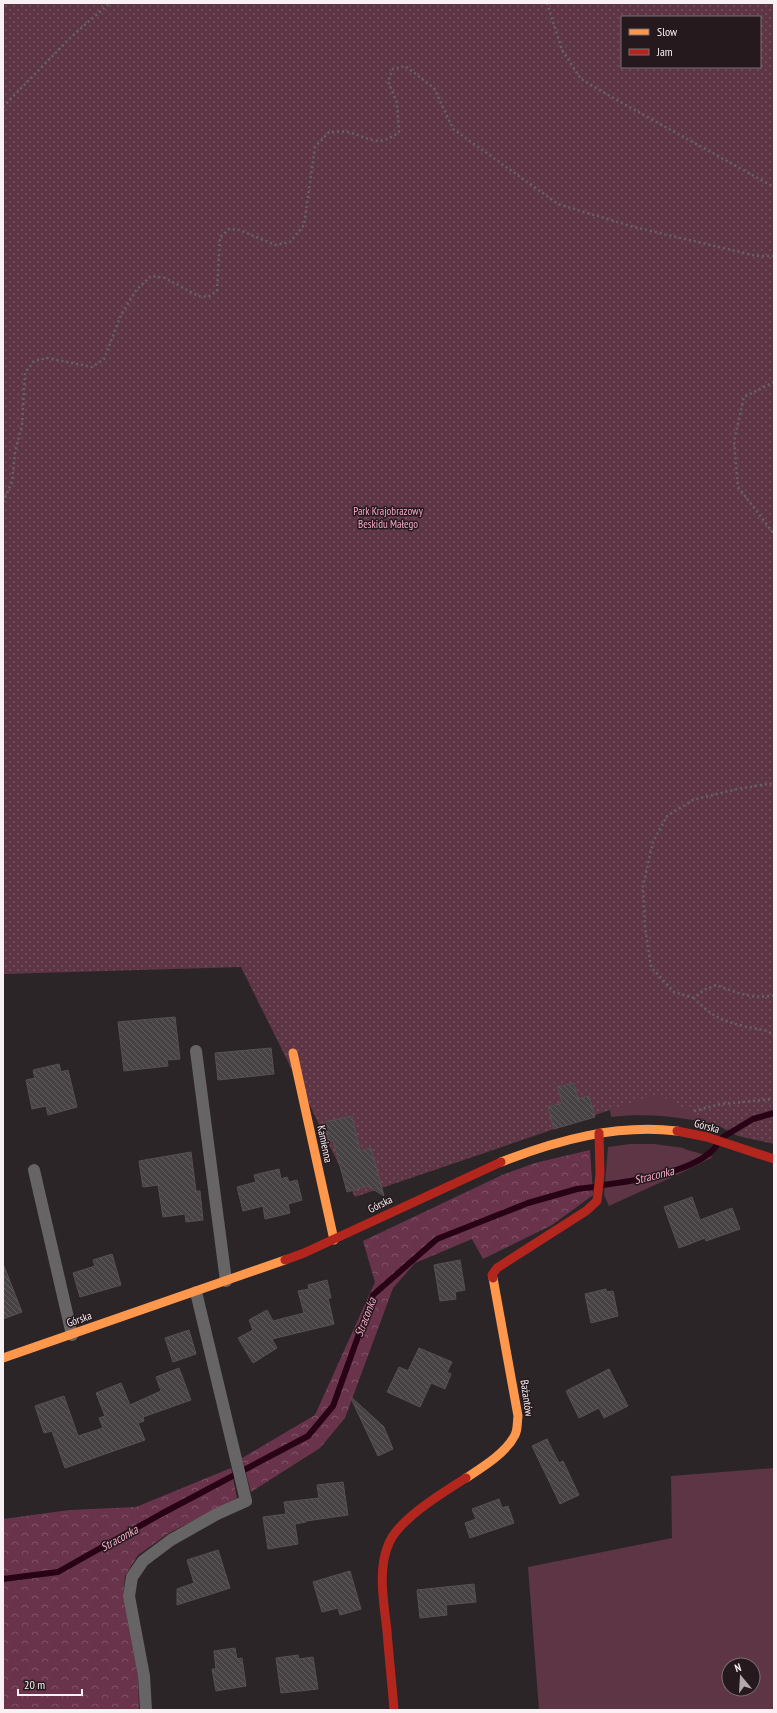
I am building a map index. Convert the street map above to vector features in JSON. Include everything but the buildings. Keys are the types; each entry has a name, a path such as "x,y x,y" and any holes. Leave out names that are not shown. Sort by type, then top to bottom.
{"street":[{"name":"Kamienna","path":"293,1052 334,1240"},
{"name":"Górska","path":"3,1358 196,1292 298,1255 334,1240 453,1182 513,1156 544,1146 614,1130 647,1129 683,1132 774,1159"},
{"name":"Bażantów","path":"394,1710 383,1588 384,1561 389,1542 402,1525 435,1498 497,1455 509,1444 516,1433 518,1416 492,1275 497,1268 589,1209 597,1201 599,1196 600,1174 599,1133"}],"lane":[{"path":"196,1051 226,1281"},
{"path":"34,1170 72,1335"},
{"path":"146,1710 144,1676 129,1596 132,1577 143,1561 171,1540 217,1514 246,1501 196,1292"}],"path":[{"path":"3,107 71,37 110,3"},
{"path":"547,3 562,50 582,79 615,99 774,187"},
{"path":"3,502 12,482 15,452 22,425 25,373 34,361 47,358 92,367 104,360 121,315 137,289 151,276 165,278 198,296 208,297 217,291 220,237 229,229 240,230 275,245 290,242 304,226 315,147 328,132 346,132 377,142 390,139 399,132 397,103 388,81 393,69 405,66 434,88 453,129 558,204 634,227 757,256 774,256"},
{"path":"774,382 744,397 734,441 738,486 774,534"},
{"path":"774,783 737,789 693,800 667,816 653,842 643,886 644,927 651,967 674,992 694,998 705,1010 726,1022 768,1031 774,1036"},
{"path":"694,998 704,990 716,985 740,994 763,998 774,995"},
{"path":"689,1112 721,1104 774,1099"}],"green space":[{"name":"Park Krajobrazowy Beskidu Małego","path":"3,3 774,3 774,1144 738,1136 657,1094 355,1197 241,967 3,974"},
{"path":"661,1089 725,1126 668,1117 640,1115 611,1117 608,1097"},
{"path":"630,1144 654,1144 684,1148 713,1157 609,1206 604,1195 608,1147"},
{"path":"590,1150 593,1195 552,1225 483,1259 472,1239 415,1263 393,1288 345,1418 320,1448 251,1492 242,1458 315,1415 375,1282 363,1241 502,1175 535,1163"},
{"path":"231,1468 237,1498 169,1533 138,1555 125,1576 123,1595 138,1676 139,1710 3,1710 3,1519 70,1510 136,1507"},
{"path":"774,1468 774,1710 539,1710 528,1567 672,1538 671,1476"}],"waterway":[{"name":"Straconka","path":"723,1137 753,1119 774,1113"},
{"name":"Straconka","path":"603,1185 664,1174 696,1162 708,1154 717,1145"},
{"name":"Straconka","path":"3,1579 58,1572 161,1514 308,1436 333,1406 373,1295 437,1239 528,1203 577,1189 594,1187"}],"traffic: slow":[{"path":"293,1053 334,1240"},
{"path":"501,1162 544,1147 610,1132 654,1129 677,1131"},
{"path":"3,1358 285,1260"},
{"path":"466,1478 500,1454 511,1442 517,1428 518,1416 493,1278"}],"traffic: jam":[{"path":"677,1131 707,1137 774,1159"},
{"path":"493,1278 492,1275 497,1268 586,1211 597,1201 600,1174 599,1133"},
{"path":"285,1260 304,1253 501,1162"},
{"path":"394,1710 382,1586 385,1553 394,1534 402,1525 423,1507 466,1478"}]}
